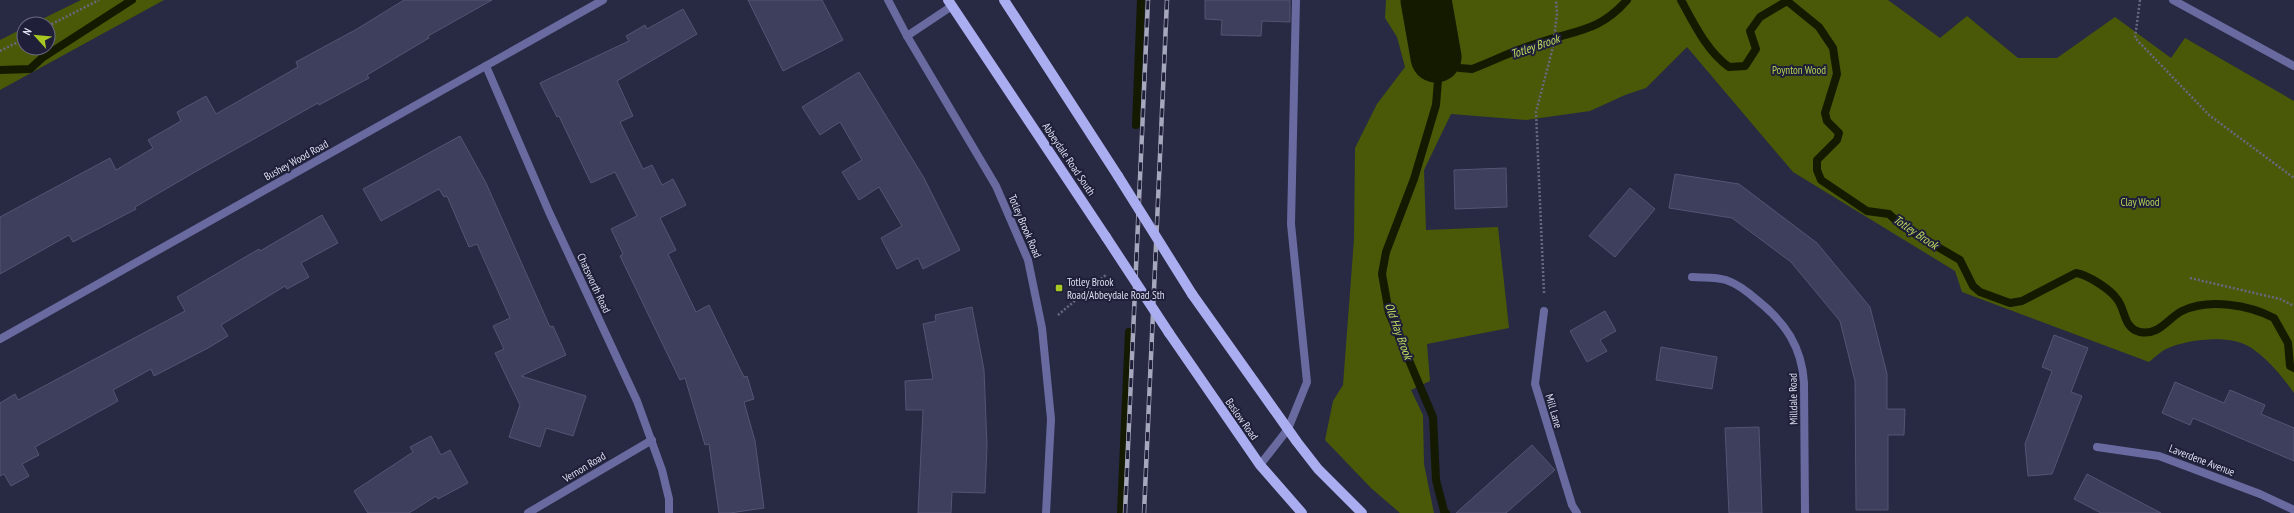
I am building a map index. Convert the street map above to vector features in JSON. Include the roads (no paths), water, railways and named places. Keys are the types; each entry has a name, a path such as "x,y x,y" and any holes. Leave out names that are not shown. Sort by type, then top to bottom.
{"main road":[{"path":"1004,0 1118,176 1192,294 1318,470 1362,513"},
{"name":"Abbeydale Road South","path":"950,3 1169,333"},
{"name":"Baslow Road","path":"1169,333 1260,465 1302,513"}],"street":[{"name":"Bushey Wood Road","path":"0,339 603,0"},
{"name":"Totley Brook Road","path":"888,0 906,36 996,186 1028,260 1042,328 1051,419 1046,513"},
{"path":"1260,465 1288,429 1307,382 1291,224 1296,0"},
{"path":"2173,0 2294,66"},
{"path":"906,36 950,3"},
{"name":"Chatsworth Road","path":"486,66 549,212 637,401 652,440 669,499 669,513"},
{"name":"Milldale Road","path":"1692,277 1717,278 1739,286 1775,315 1796,344 1803,369 1804,383 1805,513"},
{"name":"Mill Lane","path":"1544,311 1535,384 1572,506 1577,513"},
{"name":"Vernon Road","path":"528,513 652,440"},
{"name":"Laverdene Avenue","path":"2096,447 2159,456 2260,494 2294,510"}],"waterway":[{"path":"0,70 30,69 42,58 132,0"},
{"path":"1136,125 1141,0"},
{"path":"1426,0 1436,57"},
{"name":"Totley Brook","path":"1436,57 1460,68 1472,69 1523,48 1577,32 1597,24 1607,18 1627,0"},
{"name":"Totley Brook","path":"1681,0 1696,28 1708,45 1721,61 1729,67 1745,66 1756,49 1750,31 1760,17 1787,1 1819,27 1833,48 1837,74 1825,113 1827,121 1839,133 1837,140 1817,160 1817,170 1821,180 1867,211 1889,214 1902,226 1960,260 1973,286 1980,292 2010,303 2022,301 2076,273 2081,274 2092,279 2114,295 2120,303 2130,327 2134,330 2147,333 2158,329 2177,314 2193,307 2216,304 2241,307 2264,313 2274,318 2288,343 2290,366 2294,368"},
{"name":"Old Hay Brook","path":"1436,57 1439,68 1436,105 1414,179 1386,252 1382,274 1389,313 1433,417 1436,480 1444,511 1446,513"},
{"path":"1121,513 1129,332"}],"railway":[{"path":"1125,513 1148,0"},
{"path":"1144,513 1167,0"}],"place":[{"name":"Totley Brook Road/Abbeydale Road Sth","path":"1059,288"}],"park label":[{"name":"Poynton Wood","path":"1799,70"},
{"name":"Clay Wood","path":"2140,202"}]}
